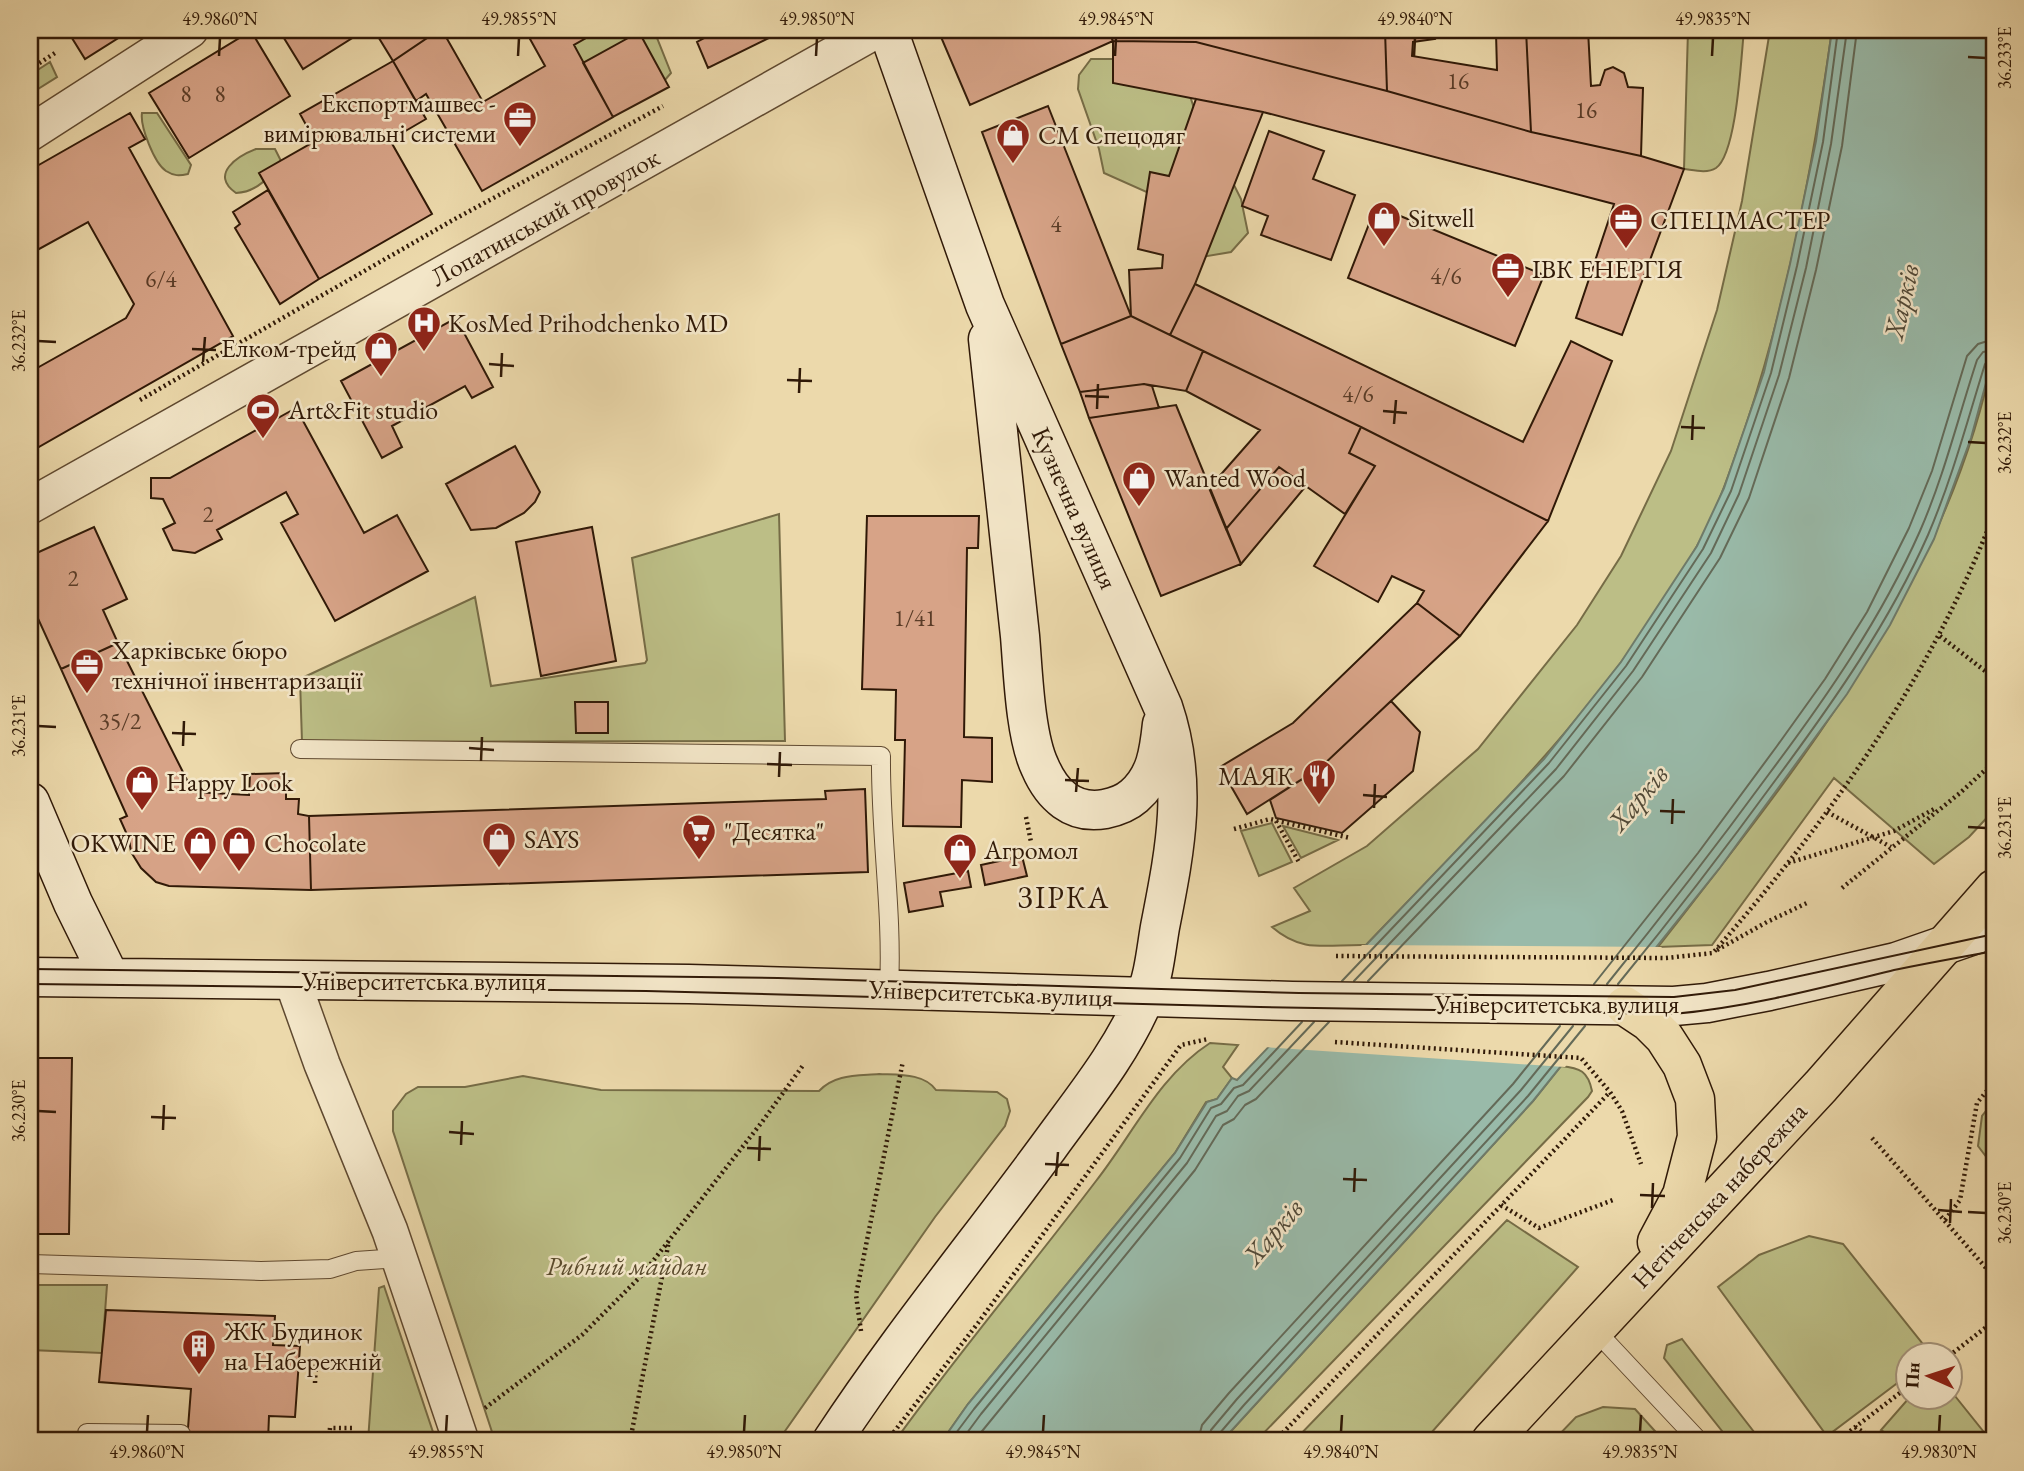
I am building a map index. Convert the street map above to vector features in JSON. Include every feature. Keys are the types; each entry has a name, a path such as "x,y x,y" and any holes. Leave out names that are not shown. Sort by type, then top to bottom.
{"main road":[{"name":"Нетіченська набережна","path":"1491,1441 1821,1086 1994,889"},
{"path":"1625,1006 1649,1022 1664,1037 1682,1065 1695,1099 1697,1137 1682,1195 1633,1288"}],"street":[{"path":"30,133 190,30"},
{"name":"Лопатинський провулок","path":"30,506 877,30"},
{"name":"Кузнечна вулиця","path":"888,30 985,305 1163,707 1174,744 1179,804 1168,886 1145,997"},
{"path":"985,305 1026,701 1038,764 1049,786 1062,800 1084,810 1113,807 1130,800 1143,788 1154,770 1160,747 1163,707"},
{"path":"30,802 110,978"},
{"name":"Університетська вулиця","path":"30,977 689,984 1292,1001 1674,1006 1733,998 1896,962 1994,928"},
{"path":"292,980 399,1258 470,1427"},
{"path":"832,1441 908,1332 1119,1050 1145,997"}],"lane":[{"path":"300,749 881,756 889,989"},
{"path":"30,1264 261,1271 330,1269 356,1261 399,1258"},
{"path":"1595,1330 1699,1441"},
{"path":"87,1433 181,1434 180,1441"}],"path":[{"path":"30,69 55,53"},
{"path":"137,401 453,220 670,102"},
{"path":"1713,953 1788,863 1900,707 1940,636 1994,514"},
{"path":"1940,636 1994,678"},
{"path":"1842,888 1960,793 1994,762"},
{"path":"1788,863 1874,837 1920,819 1960,793"},
{"path":"1827,811 1891,847"},
{"path":"1234,829 1270,819 1350,838"},
{"path":"1276,820 1300,864"},
{"path":"1336,956 1665,958 1713,953 1809,902"},
{"path":"887,1441 978,1323 1181,1045 1213,1037"},
{"path":"1323,1041 1581,1058 1610,1092 1622,1111 1641,1164"},
{"path":"861,1331 856,1295 903,1061"},
{"path":"470,1427 582,1335 642,1275 804,1064"},
{"path":"1945,1220 1960,1200 1977,1103 1994,1082"},
{"path":"1275,1441 1610,1092"},
{"path":"1872,1138 1994,1277"},
{"path":"1502,1205 1539,1228 1614,1200"},
{"path":"630,1441 669,1240"},
{"path":"1965,1344 1994,1321"},
{"path":"293,1342 295,1328"},
{"path":"315,1382 316,1360"},
{"path":"1837,1441 1895,1397"},
{"path":"1855,1427 1878,1441"},
{"path":"329,1441 330,1428 352,1428"},
{"path":"1988,1441 1994,1434"}],"green space":[{"path":"554,30 645,30 657,38 671,73 658,88 612,92 558,40"},
{"path":"1688,30 1744,30 1737,104 1729,144 1716,168 1708,171 1684,169"},
{"path":"1770,30 1832,30 1798,231 1774,330 1729,473 1697,546 1664,602 1587,706 1501,804 1366,945 1316,946 1294,941 1272,927 1310,911 1294,888 1367,846 1478,749 1577,625 1621,556 1671,451 1717,310 1742,201"},
{"path":"1091,59 1140,59 1189,93 1209,154 1232,181 1241,199 1248,233 1231,252 1196,258 1149,193 1104,173 1099,149 1078,89 1079,75"},
{"path":"50,62 57,77 30,94 30,75"},
{"path":"142,113 157,113 191,165 188,174 174,175 161,167 149,144"},
{"path":"256,149 275,149 281,161 262,183 250,190 236,193 225,179 229,166"},
{"path":"1994,352 1994,810 1969,837 1934,864 1834,778 1712,945 1658,947 1764,810 1814,740 1862,668 1905,594 1942,517 1972,436"},
{"path":"779,514 785,741 302,742 300,679 475,597 491,686 645,663 647,660 632,558"},
{"path":"1272,823 1292,862 1259,876 1241,831"},
{"path":"1283,826 1338,840 1301,858"},
{"path":"1210,1043 1238,1045 1223,1067 1232,1078 1217,1099 1206,1102 1175,1153 968,1404 942,1441 895,1441 1096,1181 1161,1089 1192,1056"},
{"path":"1561,1066 1573,1068 1585,1075 1592,1091 1588,1097 1256,1441 1222,1441 1533,1101"},
{"name":"Рибний майдан","path":"879,1074 918,1078 931,1084 936,1090 997,1092 1007,1099 1010,1111 1005,1126 935,1217 778,1441 495,1441 393,1131 393,1111 406,1094 418,1087 465,1087 523,1076 601,1090 819,1091 839,1079"},
{"path":"1994,1101 1994,1167 1978,1146 1982,1116"},
{"path":"1507,1220 1578,1267 1424,1441 1294,1441"},
{"path":"1809,1236 1843,1244 1921,1342 1895,1342 1895,1385 1827,1436 1718,1287 1759,1255"},
{"path":"30,1285 107,1285 102,1353 30,1350"},
{"path":"384,1286 436,1441 368,1441 379,1288"},
{"path":"1682,1339 1761,1441 1730,1441 1664,1358 1667,1345"},
{"path":"1603,1407 1635,1409 1664,1441 1553,1441 1576,1417"},
{"path":"1965,1408 1983,1431 1975,1441 1899,1441 1881,1430 1897,1412 1965,1412"}],"water":[{"name":"Харків","path":"1832,30 1994,30 1994,352 1971,438 1934,539 1890,625 1847,694 1719,869 1533,1101 1222,1441 942,1441 968,1404 1175,1153 1207,1102 1217,1099 1232,1078 1237,1080 1544,759 1621,662 1697,546 1724,488 1764,372 1816,141"}],"pier":[{"path":"1362,945 1662,947 1565,1067 1264,1047"}],"building":[{"path":"67,30 131,30 85,59"},
{"path":"279,30 365,30 303,69"},
{"path":"374,30 439,30 393,61"},
{"path":"442,30 483,102 545,66 525,30 593,30 595,33 574,45 613,117 482,191 426,94 416,101 393,61"},
{"path":"703,30 785,30 708,68 697,42 706,37"},
{"path":"938,30 1108,30 1113,41 970,105"},
{"path":"1108,30 1385,30 1387,91 1196,42 1113,41"},
{"path":"1385,30 1447,30 1433,31 1435,39 1413,42 1412,56 1497,70 1496,33 1485,34 1485,30 1526,30 1531,132 1387,91"},
{"path":"1526,30 1588,30 1591,86 1600,85 1605,70 1613,67 1624,73 1628,87 1643,88 1641,156 1531,132"},
{"path":"251,31 290,96 189,158 149,93"},
{"path":"639,32 669,87 613,117 583,63"},
{"path":"1113,41 1196,42 1387,91 1531,132 1641,156 1684,169 1622,335 1576,318 1614,204 1263,112 1113,83"},
{"path":"393,61 426,119 390,140 432,214 319,279 259,173 315,141 300,114"},
{"path":"1196,99 1263,112 1195,284 1170,335 1131,316 1129,270 1162,268 1163,255 1138,249 1150,172 1169,176"},
{"path":"1048,106 1131,316 1061,344 982,132"},
{"path":"130,113 145,139 129,148 233,336 30,452 30,372 126,318 134,304 88,222 30,254 30,170"},
{"path":"1269,131 1324,151 1313,179 1355,195 1331,260 1261,235 1268,216 1242,206"},
{"path":"268,190 319,279 280,304 235,228 240,224 233,212"},
{"path":"1376,206 1544,275 1515,346 1348,278"},
{"path":"1195,284 1523,442 1571,341 1612,361 1548,521 1170,335"},
{"path":"1131,316 1203,351 1186,391 1144,384 1080,392 1061,344"},
{"path":"456,318 493,387 472,398 465,386 392,426 402,447 382,458 341,381"},
{"path":"1203,351 1361,427 1349,453 1375,466 1345,514 1279,467 1226,529 1209,488 1260,430 1186,391"},
{"path":"1144,384 1152,386 1159,408 1089,418 1080,392"},
{"path":"1176,405 1241,564 1161,596 1089,418"},
{"path":"296,408 364,533 397,515 428,571 335,621 281,523 298,514 286,492 217,530 222,539 195,553 173,550 163,529 175,523 163,499 151,498 151,478 170,478"},
{"path":"1361,427 1548,521 1460,636 1417,603 1424,591 1392,576 1378,602 1314,566 1375,466 1349,453"},
{"path":"515,446 540,492 535,502 524,513 496,528 471,530 446,484"},
{"path":"1279,467 1306,486 1241,564 1226,529"},
{"path":"867,516 979,516 978,548 967,548 964,737 992,738 992,782 962,780 961,827 903,826 905,740 895,740 896,690 862,689"},
{"path":"94,527 127,599 103,610 118,643 61,669 30,601 30,556"},
{"path":"592,527 616,661 541,676 516,542"},
{"path":"1417,603 1460,636 1321,767 1247,814 1220,767 1293,723"},
{"path":"118,643 193,792 249,795 250,774 286,773 286,799 299,799 298,814 309,816 311,890 169,886 156,882 141,868 131,852 129,839 120,819 127,816 61,669"},
{"path":"1391,701 1420,732 1413,771 1342,833 1276,818 1270,800 1321,767"},
{"path":"575,702 608,702 608,733 576,733"},
{"path":"865,789 868,872 311,890 309,816 826,799 825,791"},
{"path":"1022,856 1027,876 985,885 981,865"},
{"path":"968,871 971,887 940,892 943,906 909,912 904,883"},
{"path":"30,1058 72,1058 69,1234 30,1234"},
{"name":"ЖК Будинок на Набережній","path":"106,1310 275,1316 273,1345 300,1346 295,1417 269,1416 268,1441 187,1441 191,1389 99,1382"}],"tram line":[{"path":"30,969 778,978 1299,993 1674,997 1735,990 1994,934"},
{"path":"30,984 646,991 1260,1007 1673,1014 1757,1002 1894,970 1994,951"}],"place":[{"name":"Експортмашвес - вимірювальні системи","path":"520,148"},
{"name":"СМ Спецодяг","path":"1013,165"},
{"name":"Sitwell","path":"1384,248"},
{"name":"СПЕЦМАСТЕР","path":"1626,250"},
{"name":"ІВК ЕНЕРГІЯ","path":"1508,299"},
{"name":"KosMed Prihodchenko MD","path":"424,353"},
{"name":"Елком-трейд","path":"381,378"},
{"name":"Art&Fit studio","path":"263,440"},
{"name":"Wanted Wood","path":"1139,508"},
{"name":"Харківське бюро технічної інвентаризації","path":"87,695"},
{"name":"МАЯК","path":"1319,806"},
{"name":"Happy Look","path":"142,812"},
{"name":"\"Десятка\"","path":"699,861"},
{"name":"SAYS","path":"499,869"},
{"name":"OKWINE","path":"200,873"},
{"name":"Chocolate","path":"239,873"},
{"name":"Агромол","path":"960,880"},
{"name":"ЖК Будинок на Набережній","path":"199,1376"}],"district":[{"name":"ЗІРКА","path":"1064,898"}]}
